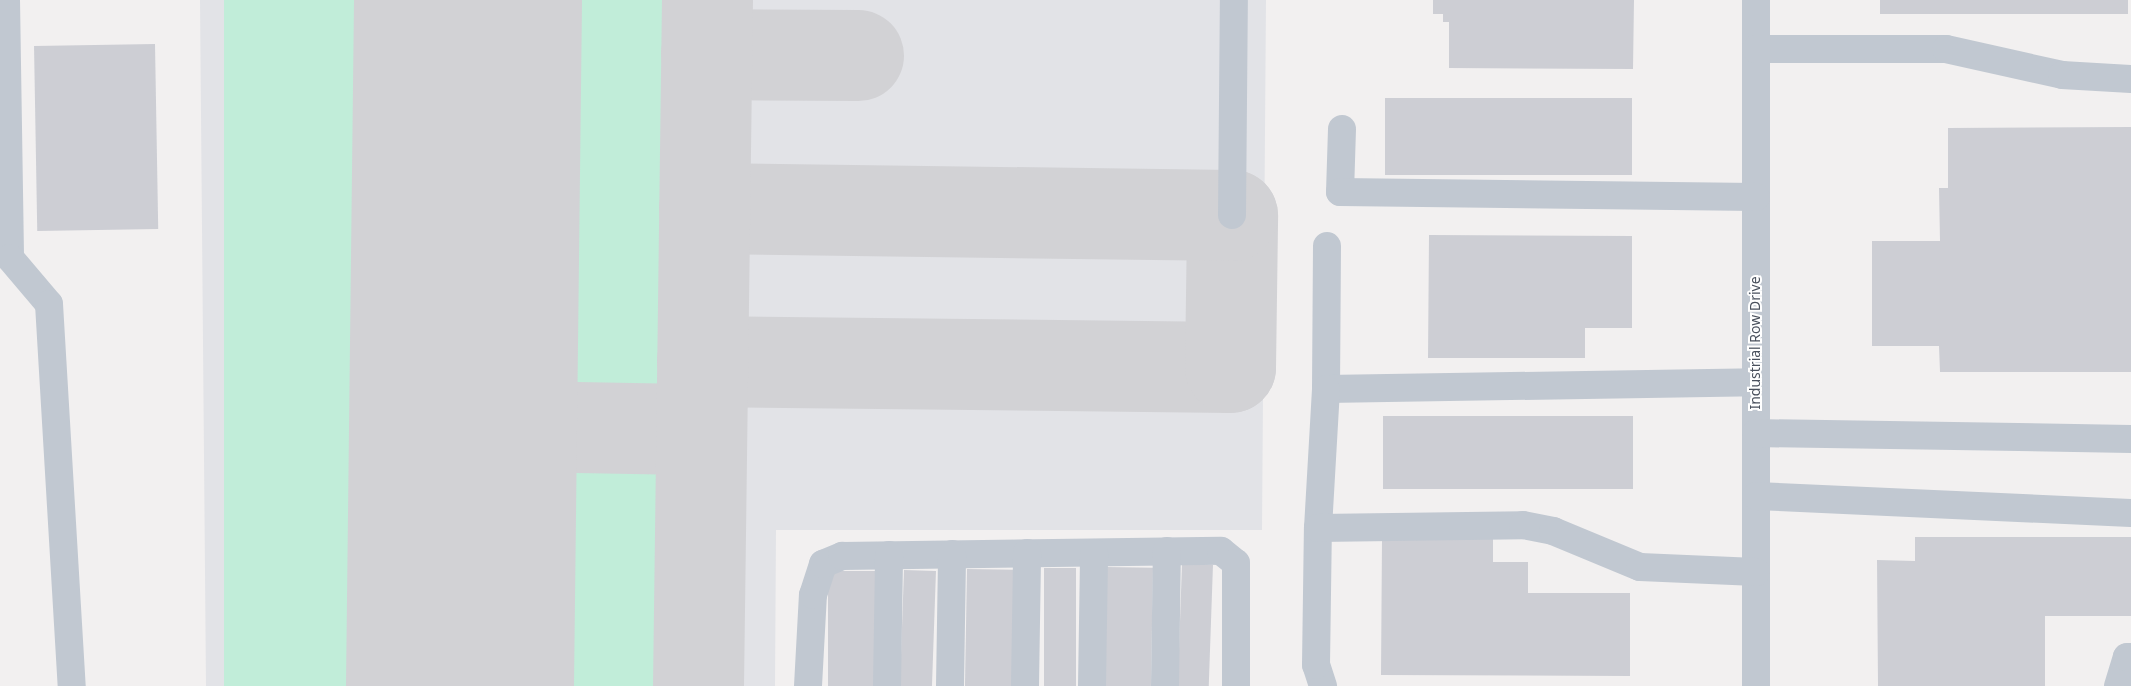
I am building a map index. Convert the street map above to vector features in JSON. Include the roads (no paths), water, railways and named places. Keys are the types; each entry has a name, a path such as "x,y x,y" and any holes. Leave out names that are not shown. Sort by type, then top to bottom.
{"street":[{"path":"6,0 10,258 49,304 72,686"},
{"path":"1232,215 1234,0"},
{"name":"Industrial Row Drive","path":"1756,0 1756,686"},
{"path":"1756,49 1946,49 2062,75 2131,79"},
{"path":"1342,129 1340,192 1756,197"},
{"path":"1323,686 1316,665 1318,528 1326,389 1327,246"},
{"path":"1326,389 1755,382"},
{"path":"1756,433 2131,438"},
{"path":"1756,496 2131,513"},
{"path":"1318,528 1523,525 1553,531 1640,568 1756,572"},
{"path":"1165,686 1168,551"},
{"path":"808,686 812,595 823,564 842,556 1221,551 1236,563 1236,686"},
{"path":"1025,686 1026,553"},
{"path":"1092,686 1094,553"},
{"path":"950,686 952,554"},
{"path":"887,686 889,555"},
{"path":"2118,686 2126,656 2131,657"}]}
